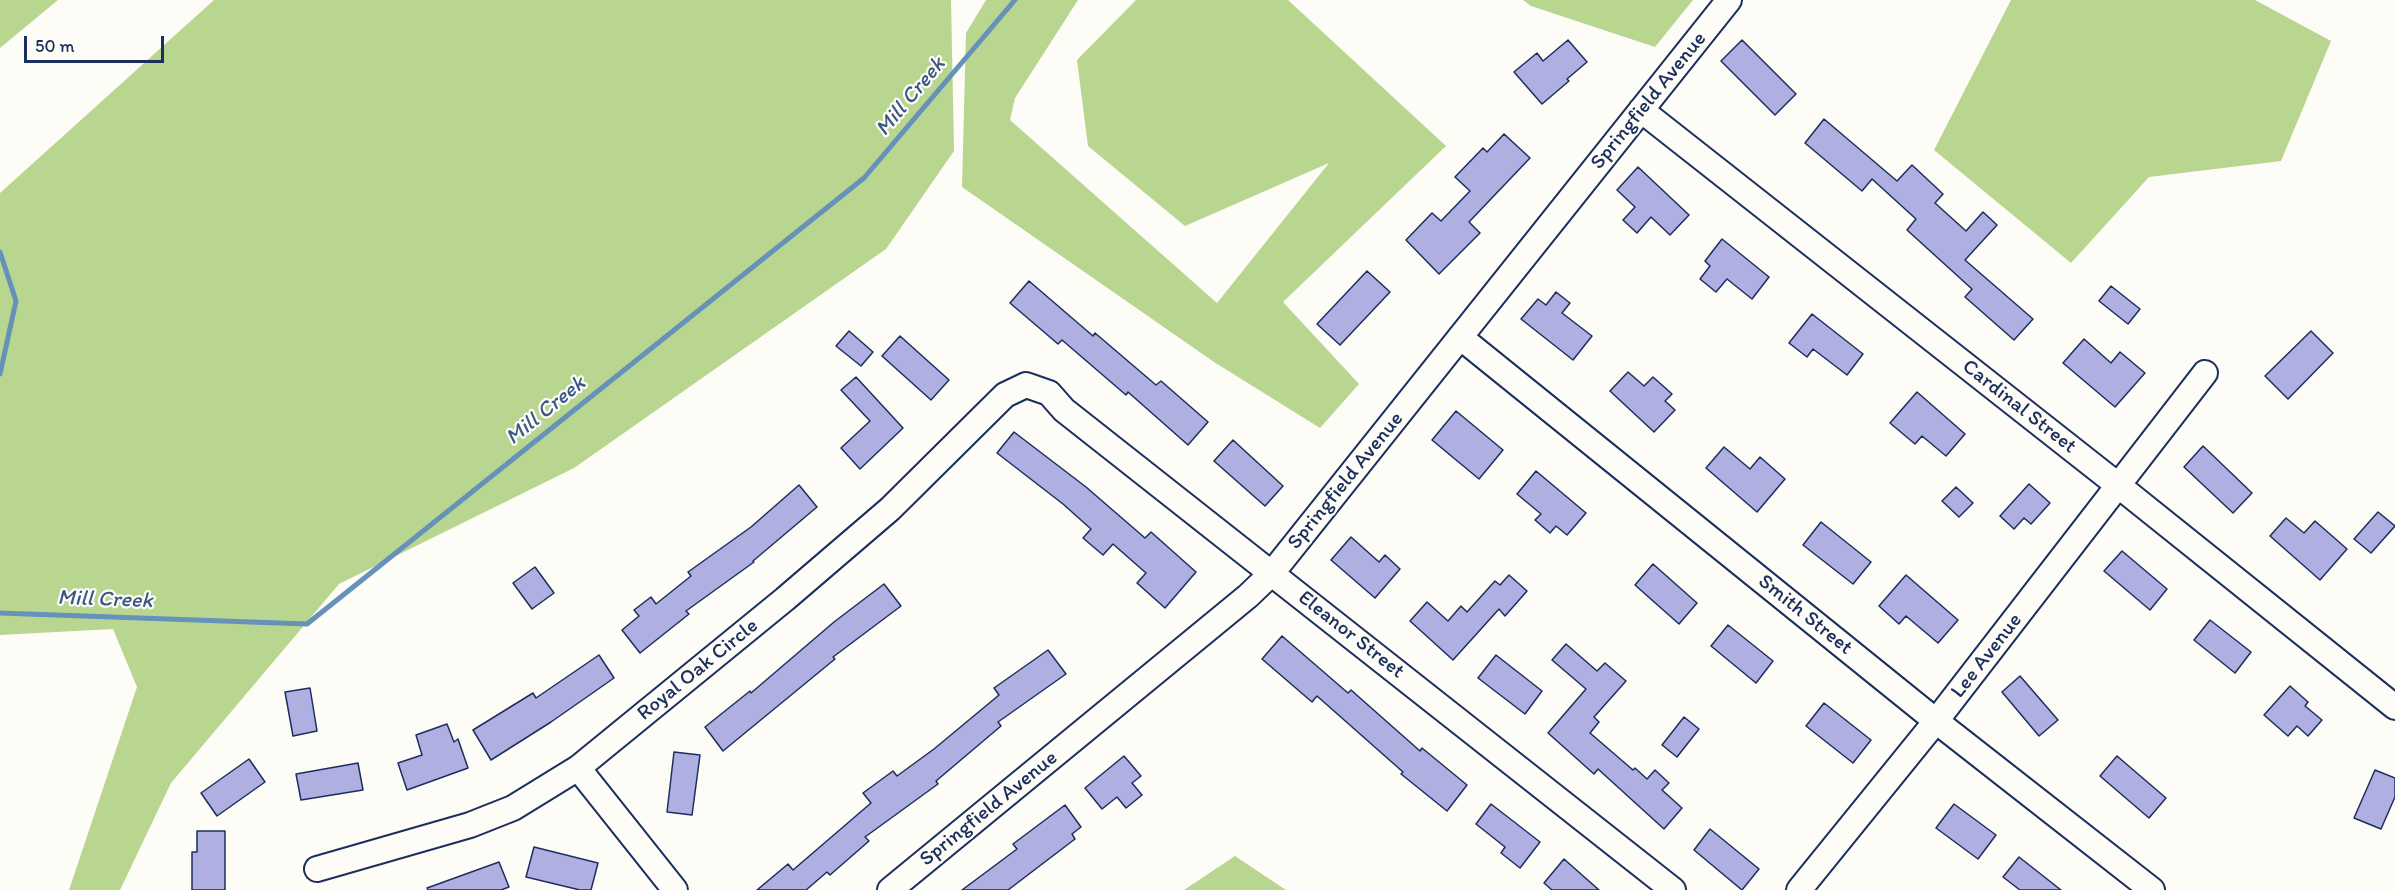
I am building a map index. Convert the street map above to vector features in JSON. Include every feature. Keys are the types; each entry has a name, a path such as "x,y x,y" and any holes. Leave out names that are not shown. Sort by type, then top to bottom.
{"street":[{"name":"Springfield Avenue","path":"890,890 1272,573 1729,0"},
{"name":"Cardinal Street","path":"1641,110 2119,486 2395,707"},
{"name":"Smith Street","path":"1460,338 1936,721 2152,890"},
{"name":"Lee Avenue","path":"1799,890 1936,721 2205,373"},
{"name":"Eleanor Street","path":"1026,385 1049,393 1064,410 1673,890"},
{"name":"Royal Oak Circle","path":"317,869 470,825 513,808 578,768 785,599 890,509 1005,395 1026,385"},
{"path":"578,768 675,890"}],"green space":[{"path":"0,0 58,0 0,48"},
{"path":"214,0 951,0 954,151 886,249 574,468 339,584 171,783 120,890 69,890 137,687 113,629 0,635 0,193"},
{"path":"986,0 1078,0 1015,98 1010,120 1217,303 1329,163 1185,226 1088,146 1077,60 1136,0 1288,0 1446,146 1283,302 1359,384 1320,428 1214,362 962,187 966,33"},
{"path":"1523,0 1693,0 1655,47 1531,6"},
{"path":"2011,0 2255,0 2331,41 2281,161 2149,177 2071,263 1934,150"},
{"path":"1235,856 1286,890 1184,890"}],"building":[{"path":"1568,40 1587,62 1542,104 1514,72 1537,53 1543,61"},
{"path":"1742,40 1796,94 1775,115 1721,61"},
{"path":"1824,119 1897,181 1912,165 1943,194 1935,203 1966,231 1983,212 1997,225 1965,260 2033,319 2014,340 1965,297 1972,289 1907,230 1916,219 1872,179 1862,191 1805,143"},
{"path":"1504,134 1530,158 1469,222 1480,233 1439,274 1406,240 1432,213 1441,221 1470,191 1455,177 1483,148 1487,152"},
{"path":"1638,167 1689,215 1670,235 1651,217 1637,233 1623,220 1635,207 1617,190"},
{"path":"1722,239 1769,277 1752,299 1727,279 1716,292 1700,279 1710,266 1705,261"},
{"path":"1367,271 1390,292 1340,345 1317,324"},
{"path":"1029,281 1093,336 1095,333 1156,385 1161,381 1208,422 1188,445 1128,392 1126,395 1062,340 1058,344 1010,303"},
{"path":"2111,286 2140,309 2128,324 2099,301"},
{"path":"1556,292 1570,303 1562,313 1592,336 1573,360 1521,319 1538,299 1546,305"},
{"path":"1812,314 1863,354 1847,375 1813,349 1807,357 1789,343"},
{"path":"849,331 873,352 861,366 836,346"},
{"path":"2311,331 2333,353 2288,399 2265,376"},
{"path":"900,336 949,380 931,400 882,356"},
{"path":"2084,339 2111,363 2120,352 2145,373 2115,407 2063,363"},
{"path":"1628,372 1644,386 1653,377 1672,394 1665,401 1675,410 1654,432 1610,391"},
{"path":"856,377 903,428 860,469 841,448 870,421 841,390"},
{"path":"1917,392 1965,434 1946,456 1922,436 1915,444 1890,423"},
{"path":"1456,411 1503,450 1479,479 1432,440"},
{"path":"1014,432 1086,487 1145,538 1151,532 1196,572 1165,608 1137,583 1146,573 1113,544 1103,555 1083,538 1091,529 1063,504 997,453"},
{"path":"1233,440 1283,486 1265,506 1214,461"},
{"path":"2203,446 2252,493 2233,513 2184,467"},
{"path":"1724,447 1750,469 1760,457 1785,479 1757,512 1706,468"},
{"path":"1536,471 1586,513 1567,535 1556,526 1550,533 1535,520 1541,514 1517,494"},
{"path":"2029,484 2050,503 2031,524 2024,518 2014,529 2000,516"},
{"path":"799,485 817,507 754,562 686,611 689,614 640,653 622,630 639,616 634,610 651,597 656,604 691,576 688,572 751,527"},
{"path":"1956,487 1973,503 1959,517 1942,501"},
{"path":"2378,512 2395,526 2371,553 2354,539"},
{"path":"2286,518 2304,533 2315,521 2347,549 2320,580 2270,536"},
{"path":"1821,522 1871,562 1853,584 1803,545"},
{"path":"1351,537 1379,562 1385,555 1400,569 1375,598 1331,560"},
{"path":"2122,551 2167,589 2150,610 2104,571"},
{"path":"1653,564 1697,603 1679,624 1635,585"},
{"path":"535,567 554,593 532,609 513,583"},
{"path":"1509,575 1527,591 1505,616 1499,609 1453,660 1410,621 1427,602 1448,621 1461,606 1467,612 1495,581 1500,585"},
{"path":"1906,575 1958,620 1938,643 1906,616 1899,624 1879,606"},
{"path":"884,584 901,606 833,657 835,659 723,751 705,727 750,691 751,693 834,622"},
{"path":"2210,620 2251,652 2235,673 2194,640"},
{"path":"1728,625 1773,661 1756,683 1711,646"},
{"path":"1282,636 1348,693 1351,690 1420,751 1422,748 1467,785 1447,811 1401,774 1403,772 1317,696 1312,702 1262,659"},
{"path":"1566,644 1597,671 1605,663 1626,681 1594,717 1599,722 1590,733 1647,779 1655,770 1669,783 1662,790 1682,808 1664,829 1598,769 1594,774 1548,733 1586,689 1552,660"},
{"path":"1048,650 1066,674 998,722 1001,726 936,781 938,784 865,837 869,841 830,875 827,872 806,890 757,890 788,864 793,870 871,803 863,793 893,771 897,776 934,749 999,695 994,688"},
{"path":"599,655 614,678 491,760 473,730 533,693 536,698"},
{"path":"1496,655 1542,691 1525,714 1478,678"},
{"path":"2020,676 2058,720 2039,736 2002,692"},
{"path":"2290,686 2308,702 2305,706 2322,720 2308,736 2297,726 2288,736 2264,715"},
{"path":"310,688 317,731 293,736 285,692"},
{"path":"1824,703 1871,740 1853,763 1806,726"},
{"path":"1684,717 1699,729 1677,757 1662,745"},
{"path":"447,724 454,742 458,739 468,768 407,790 398,763 422,755 416,735"},
{"path":"674,752 700,755 692,815 667,812"},
{"path":"1124,756 1141,776 1132,783 1142,795 1126,808 1117,797 1102,809 1085,788"},
{"path":"2117,756 2166,798 2149,818 2100,776"},
{"path":"249,759 265,782 217,816 201,793"},
{"path":"358,763 363,790 301,800 296,774"},
{"path":"2375,770 2395,778 2395,797 2381,829 2354,818"},
{"path":"1491,804 1540,842 1520,868 1501,853 1505,847 1476,824"},
{"path":"1954,804 1996,835 1978,859 1936,828"},
{"path":"1065,805 1081,827 1072,834 1075,839 1008,890 962,890 1017,849 1013,844"},
{"path":"1710,829 1759,869 1742,890 1694,850"},
{"path":"197,831 225,831 225,890 192,890 192,852 197,852"},
{"path":"534,847 598,863 591,890 580,890 526,877"},
{"path":"2019,857 2061,890 2020,890 2003,877"},
{"path":"1564,859 1599,890 1552,890 1544,883"},
{"path":"499,862 509,887 501,890 428,890 427,888"}],"waterway":[{"name":"Mill Creek","path":"0,613 307,624 864,178 1015,0"},
{"path":"0,252 16,301 0,374"}]}
